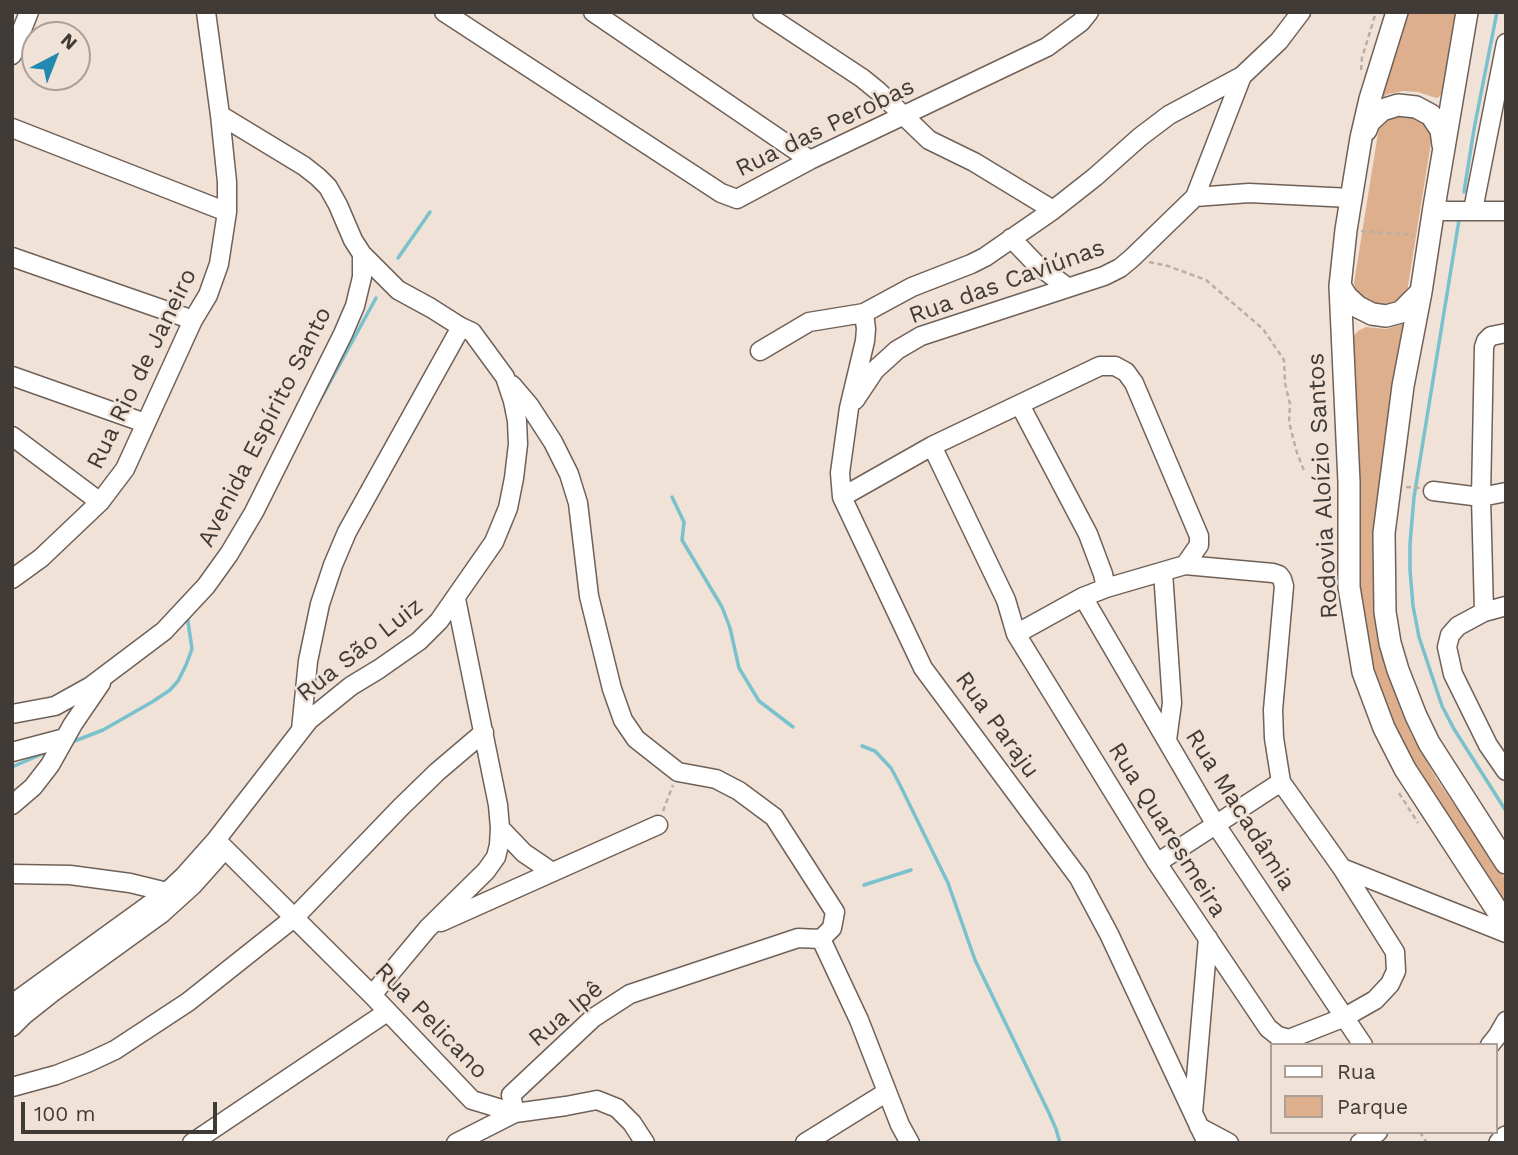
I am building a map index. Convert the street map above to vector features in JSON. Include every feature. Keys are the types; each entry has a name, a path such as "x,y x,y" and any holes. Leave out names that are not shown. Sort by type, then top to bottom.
{"main road":[{"name":"Rodovia Aloízio Santos","path":"1398,12 1370,99 1361,138 1340,286 1349,482 1349,587 1363,672 1384,728 1405,769 1506,924"},
{"path":"1467,12 1404,386 1400,486 1384,533 1385,612 1398,670 1429,743 1505,860"},
{"path":"1361,138 1369,122 1382,110 1398,105 1416,107 1431,116 1441,130 1444,147"},
{"path":"1340,286 1347,298 1358,307 1372,314 1387,316 1401,312 1421,292"},
{"path":"1500,1143 1506,1137"}],"street":[{"path":"15,48 29,12"},
{"name":"Rua Rio de Janeiro","path":"12,579 41,558 100,502 125,469 193,320 208,295 219,264 227,212 227,182 206,12"},
{"name":"Rua das Perobas","path":"444,12 692,174 737,199 810,160 1047,47 1081,22 1089,12"},
{"path":"593,12 810,160"},
{"path":"762,12 862,78 929,140 974,162 1053,210"},
{"path":"760,351 809,322 864,313 912,287 985,257 1053,210 1169,115 1241,76 1279,41 1301,12"},
{"path":"1474,210 1506,43"},
{"path":"1241,76 1195,197 1249,193 1351,198"},
{"path":"220,115 318,177 328,187 362,254"},
{"path":"12,128 227,212"},
{"name":"Rua das Caviúnas","path":"849,408 875,370 897,350 921,336 1104,276 1120,268 1195,197"},
{"path":"1434,207 1445,211 1506,211"},
{"path":"1011,238 1036,264 1067,287"},
{"name":"Rua São Luiz","path":"12,1027 53,992 168,908 193,886 301,730 351,686 419,641 439,621 494,541 508,508 518,444 517,421 505,377 472,332 398,290 362,254"},
{"name":"Avenida Espírito Santo","path":"12,714 55,706 107,675 164,631 206,586 229,555 254,512 343,334 355,306 362,277 362,254"},
{"path":"12,257 193,320"},
{"name":"Rua Paraju","path":"864,313 865,341 849,408 840,473 842,497 923,668 1079,878 1109,934 1199,1128"},
{"path":"301,730 308,661 320,604 333,565 347,532 461,327"},
{"path":"1483,612 1481,497 1484,347 1491,336 1506,333"},
{"path":"842,497 932,446 1100,366 1115,366 1126,372 1134,383 1199,536 1199,545 1185,565"},
{"path":"12,376 145,423"},
{"path":"505,377 529,405 553,442 569,474 578,503 589,596 612,689 623,720 636,739 678,772 716,779 740,791 774,817 835,912 832,928 821,939 859,1020 900,1125 911,1143"},
{"path":"1020,404 1088,534 1107,588"},
{"path":"14,440 100,502"},
{"name":"Rua Quaresmeira","path":"932,446 1006,600 1016,634 1157,863 1268,1028 1278,1037 1289,1039 1345,1017"},
{"path":"1428,490 1481,497 1506,492"},
{"path":"1016,634 1083,597 1185,565 1279,575 1284,586 1273,709 1274,738 1281,782 1342,868 1395,952 1396,971 1390,984 1374,1000 1345,1017"},
{"path":"1163,572 1172,703 1167,740"},
{"name":"Rua Macadâmia","path":"1083,597 1216,825 1362,1043"},
{"path":"373,995 428,928 486,871 496,857 499,845 498,805 456,598"},
{"path":"1506,606 1483,612 1458,626 1450,635 1447,646 1453,674 1488,745 1506,771"},
{"path":"12,805 33,787 50,765 65,737 107,675"},
{"path":"12,1087 56,1075 115,1050 188,1002 295,917 437,772 484,732"},
{"path":"12,752 65,737"},
{"path":"1157,863 1281,782"},
{"path":"428,928 657,825"},
{"path":"500,828 524,853 552,872"},
{"name":"Rua São Luiz","path":"12,1004 167,892 221,844"},
{"name":"Rua Pelicano","path":"221,844 373,995 472,1101 515,1113 597,1100 617,1108 632,1123 645,1143"},
{"path":"1342,868 1506,933"},
{"path":"12,873 70,875 130,883 167,892"},
{"name":"Rua Ipê","path":"515,1113 511,1095 593,1018 630,994 798,938 821,939"},
{"path":"1208,939 1199,1128 1229,1143"},
{"path":"192,1143 387,1012"},
{"path":"1492,1043 1506,1021"},
{"path":"805,1143 887,1092"},
{"path":"456,1143 515,1113"}],"path":[{"path":"1346,230 1430,236"},
{"path":"1132,258 1206,280 1263,329 1284,360 1285,383 1290,404 1289,422 1305,473"},
{"path":"1400,486 1428,490"},
{"path":"657,825 678,772"}],"green space":[{"path":"1409,12 1460,12 1443,92 1436,98 1418,92 1403,91 1381,98"},
{"path":"1392,114 1423,118 1432,136 1407,292 1399,303 1380,309 1358,296 1354,283 1379,127"},
{"path":"1406,323 1374,526 1375,608 1385,660 1411,734 1436,778 1506,880 1506,910 1422,787 1376,691 1359,610 1352,338 1366,327 1386,329"}],"waterway":[{"path":"1464,192 1497,12"},
{"path":"398,258 430,212"},
{"path":"1459,220 1414,497 1410,570 1419,637 1442,706 1506,811"},
{"path":"318,404 376,298"},
{"path":"672,497 684,522 682,540 722,607 739,668 759,701 793,727"},
{"path":"72,742 103,730 170,690 178,681 192,649 187,615"},
{"path":"862,746 875,751 891,768 899,783 948,883 975,960 1049,1113 1060,1143"},
{"path":"12,767 49,751"},
{"path":"864,885 911,870"}]}
